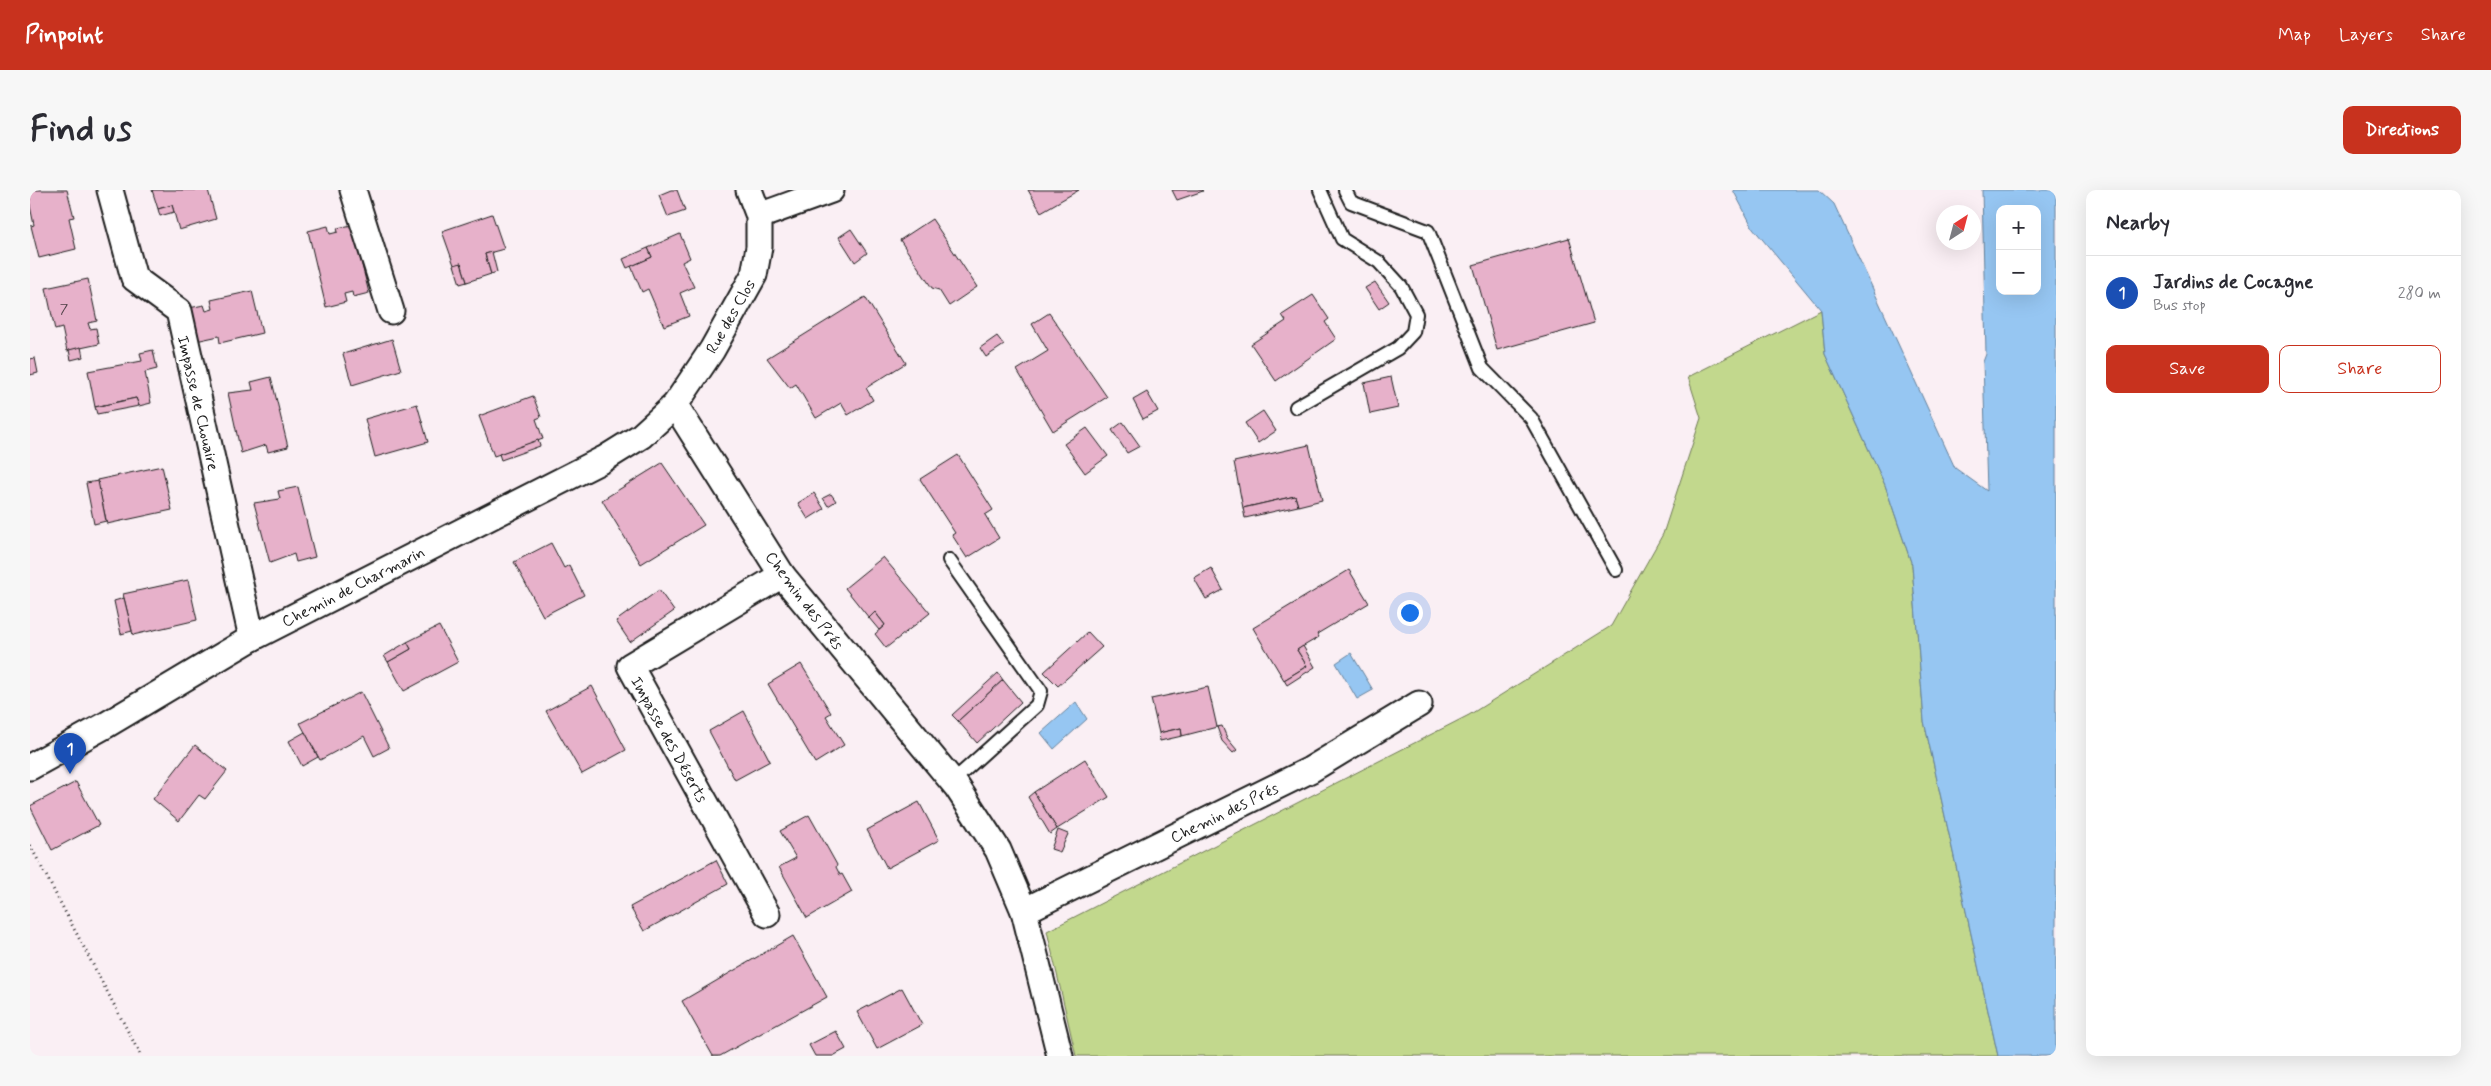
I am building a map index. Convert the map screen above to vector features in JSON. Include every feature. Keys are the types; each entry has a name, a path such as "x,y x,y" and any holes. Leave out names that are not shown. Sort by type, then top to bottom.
{"street":[{"name":"Impasse de Chouaire","path":"110,190 134,278 179,311 252,638"},
{"path":"353,190 391,311"},
{"name":"Rue des Clos","path":"675,405 712,350 754,275 760,247 759,216 750,190"},
{"path":"759,216 831,190"},
{"name":"Chemin de Charmarin","path":"30,767 114,720 252,638 604,459 641,436 675,405"},
{"name":"Chemin des Prés","path":"675,405 782,575 953,782 998,850 1024,911 1060,1056"},
{"name":"Impasse des Déserts","path":"767,914 630,666 782,575"},
{"name":"Chemin des Prés","path":"1024,911 1310,770 1419,704"}],"lane":[{"path":"1296,408 1398,348 1413,332 1416,314 1401,286 1379,262 1342,239 1320,190"},
{"path":"1346,190 1351,202 1428,231 1482,368 1531,418 1616,570"},
{"path":"949,560 1041,691 1037,705 953,782"}],"path":[{"path":"30,845 141,1056"}],"green space":[{"path":"1821,310 1825,354 1885,485 1912,565 1924,721 1998,1056 1076,1056 1047,931 1469,715 1611,626 1663,534 1701,418 1688,377"}],"water":[{"path":"1733,190 1819,190 1834,204 1955,468 1987,491 1983,362 1986,354 1982,190 2056,190 2056,1056 1998,1056 1924,721 1912,565 1885,485 1825,354 1821,310 1753,228"},
{"path":"1351,653 1373,690 1357,699 1336,663"},
{"path":"1076,702 1087,719 1054,749 1041,733"}],"building":[{"path":"30,190 67,190 74,217 69,218 76,249 39,258 31,226 34,225 30,206"},
{"path":"152,190 208,190 216,219 179,230 172,205 158,209"},
{"path":"671,190 677,190 685,211 668,217 659,195"},
{"path":"1028,190 1079,190 1041,212"},
{"path":"1172,190 1202,190 1203,191 1177,200"},
{"path":"172,205 174,212 160,216 158,209"},
{"path":"492,214 504,249 485,254 491,274 467,282 461,263 454,265 442,231"},
{"path":"932,219 977,287 949,306 939,290 932,288 900,240"},
{"path":"352,225 369,293 353,297 352,292 344,294 346,302 326,307 308,231 328,226 330,234 338,232 337,228"},
{"path":"851,229 867,253 855,262 839,237"},
{"path":"680,234 690,258 682,262 694,287 680,293 689,316 664,326 648,289 642,292 631,266 652,257 648,248"},
{"path":"1569,238 1594,323 1497,350 1473,265"},
{"path":"648,248 652,257 627,268 623,259"},
{"path":"492,252 497,272 491,274 485,254"},
{"path":"461,263 467,282 460,284 454,265"},
{"path":"88,279 97,321 88,323 90,329 96,328 99,344 67,351 62,328 55,330 46,288"},
{"path":"1375,282 1389,302 1379,309 1365,288"},
{"path":"252,291 262,333 220,343 219,336 196,341 189,308 204,305 206,311 213,309 211,300"},
{"path":"1313,295 1329,319 1325,322 1336,339 1276,381 1251,344 1286,321 1282,315"},
{"path":"865,297 906,363 866,388 873,400 848,415 841,403 816,418 796,384 790,388 767,358"},
{"path":"1049,313 1107,397 1053,431 1017,370 1048,351 1032,324"},
{"path":"997,336 1004,345 986,357 980,348"},
{"path":"392,339 401,370 352,385 343,354"},
{"path":"81,347 83,357 71,360 69,350"},
{"path":"153,350 157,369 145,372 151,403 139,406 136,398 95,407 88,371 142,361 140,353"},
{"path":"35,358 38,373 30,375 30,359"},
{"path":"271,377 288,447 268,452 266,445 241,453 228,393 253,390 251,382"},
{"path":"1391,377 1398,408 1370,414 1364,383"},
{"path":"1147,392 1158,411 1143,419 1133,400"},
{"path":"533,396 541,417 536,419 543,439 494,456 479,416"},
{"path":"136,398 139,406 97,414 95,407"},
{"path":"417,404 428,442 375,457 365,419"},
{"path":"1263,411 1276,431 1258,443 1245,423"},
{"path":"1123,422 1140,446 1127,453 1112,430"},
{"path":"1087,428 1108,456 1085,473 1064,444"},
{"path":"538,440 540,446 501,460 499,454"},
{"path":"1309,445 1322,500 1298,506 1295,496 1243,508 1234,462"},
{"path":"958,455 993,510 985,515 999,538 967,558 952,535 955,533 920,479"},
{"path":"662,463 704,525 641,564 602,500"},
{"path":"162,466 172,510 107,524 97,480"},
{"path":"98,481 106,521 94,524 86,483"},
{"path":"298,487 315,557 296,562 294,554 270,563 254,503 280,499 278,491"},
{"path":"814,493 824,509 808,519 798,503"},
{"path":"831,494 836,501 828,506 823,498"},
{"path":"1295,496 1298,506 1245,518 1243,508"},
{"path":"551,543 564,568 569,565 584,595 543,616 514,562"},
{"path":"883,557 930,613 886,648 875,634 885,625 875,612 869,618 845,588"},
{"path":"1211,568 1223,590 1206,599 1194,578"},
{"path":"1349,570 1369,603 1317,634 1319,637 1297,650 1307,666 1284,680 1253,628"},
{"path":"188,580 197,620 133,635 123,594"},
{"path":"659,590 674,611 630,642 616,621"},
{"path":"124,598 132,631 121,634 114,601"},
{"path":"875,612 885,625 879,630 869,618"},
{"path":"439,626 458,662 404,691 388,662 411,649 407,642"},
{"path":"1088,632 1102,647 1058,686 1044,672"},
{"path":"407,642 411,649 388,662 384,656"},
{"path":"1303,646 1315,667 1287,685 1284,680 1307,666 1297,650"},
{"path":"801,664 831,713 826,716 844,745 815,763 768,684"},
{"path":"998,673 1003,680 958,721 952,715"},
{"path":"1003,680 1021,702 977,743 958,721"},
{"path":"592,686 626,750 582,774 546,711"},
{"path":"1208,687 1217,727 1182,736 1181,728 1159,733 1151,699"},
{"path":"361,692 389,748 374,756 364,736 320,760 300,723"},
{"path":"744,711 770,761 735,780 709,731"},
{"path":"1222,726 1227,738 1237,750 1233,753 1222,741 1217,727"},
{"path":"1181,728 1182,736 1160,741 1159,733"},
{"path":"305,732 318,757 302,766 289,741"},
{"path":"195,745 227,771 205,799 199,795 179,821 153,799"},
{"path":"1085,759 1109,797 1057,829 1034,792"},
{"path":"76,782 99,825 52,850 30,806"},
{"path":"1034,792 1057,829 1050,834 1028,797"},
{"path":"919,802 939,840 887,868 867,830"},
{"path":"809,815 837,865 836,867 840,875 842,874 852,892 807,918 779,867 796,858 780,831"},
{"path":"1058,830 1068,834 1060,852 1051,849"},
{"path":"716,860 728,884 644,931 630,907"},
{"path":"793,936 827,997 720,1056 713,1056 682,1001"},
{"path":"902,988 922,1025 877,1049 857,1012"},
{"path":"836,1031 846,1049 833,1056 815,1056 809,1045"}],"place":[{"name":"Jardins de Cocagne","path":"70,774"}]}
